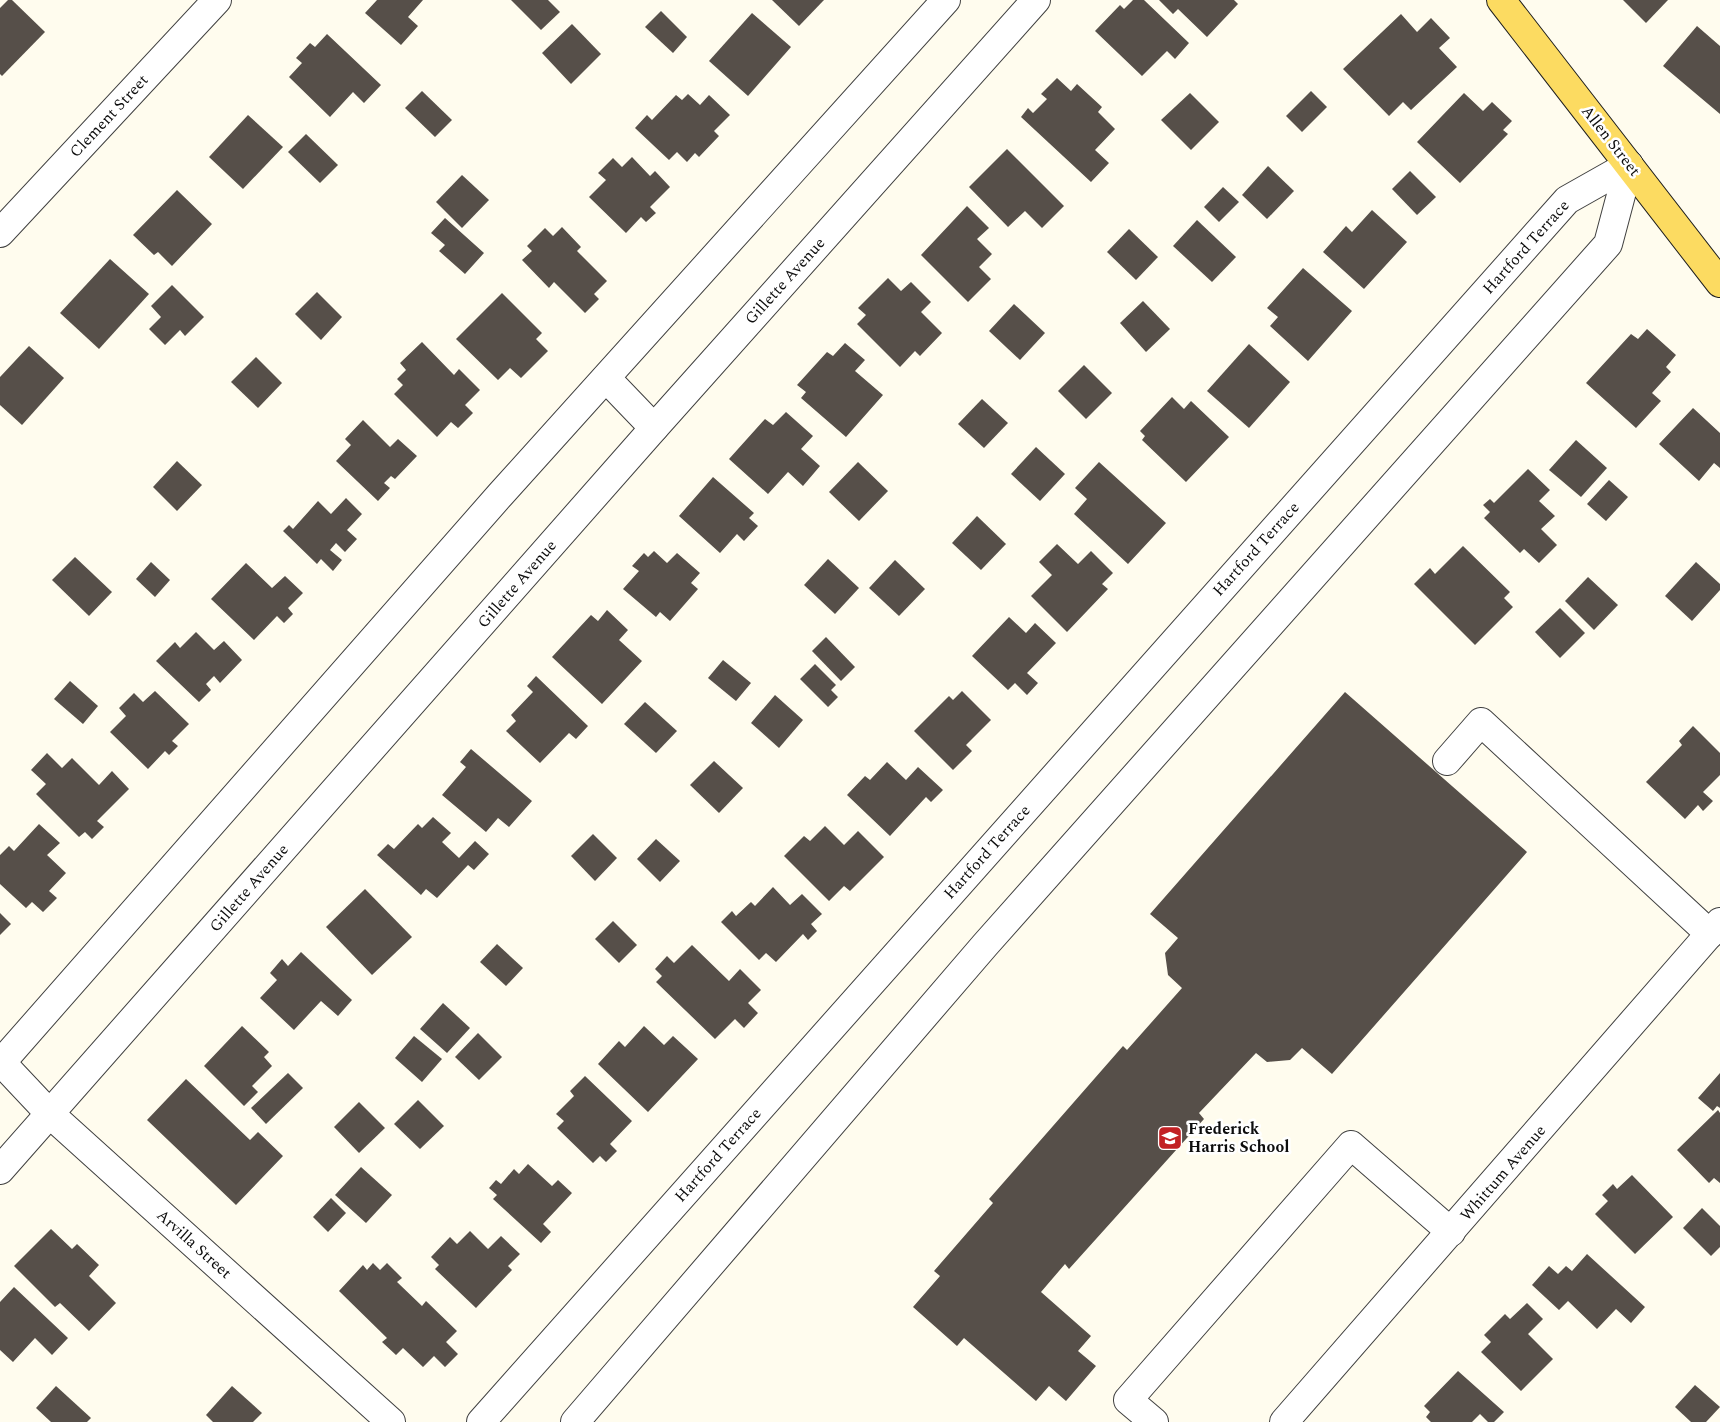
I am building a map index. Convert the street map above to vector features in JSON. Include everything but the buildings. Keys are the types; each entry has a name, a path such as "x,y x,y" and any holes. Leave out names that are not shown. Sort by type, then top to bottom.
{"main road":[{"name":"Allen Street","path":"1501,0 1720,283"}],"street":[{"name":"Clement Street","path":"0,233 218,0"},
{"path":"1,1063 493,502 946,0"},
{"name":"Gillette Avenue","path":"0,1170 654,428 1036,0"},
{"path":"575,1422 985,945 1608,244 1629,165"},
{"name":"Hartford Terrace","path":"481,1422 1567,200 1629,165"},
{"path":"606,378 654,428"},
{"path":"1447,761 1481,722 1715,928"},
{"name":"Whittum Avenue","path":"1284,1422 1715,928"},
{"name":"Arvilla Street","path":"1,1063 50,1114 391,1422"},
{"path":"1154,1422 1128,1400 1351,1145 1451,1232"}],"place":[{"name":"Frederick Harris School","path":"1170,1138"}]}
